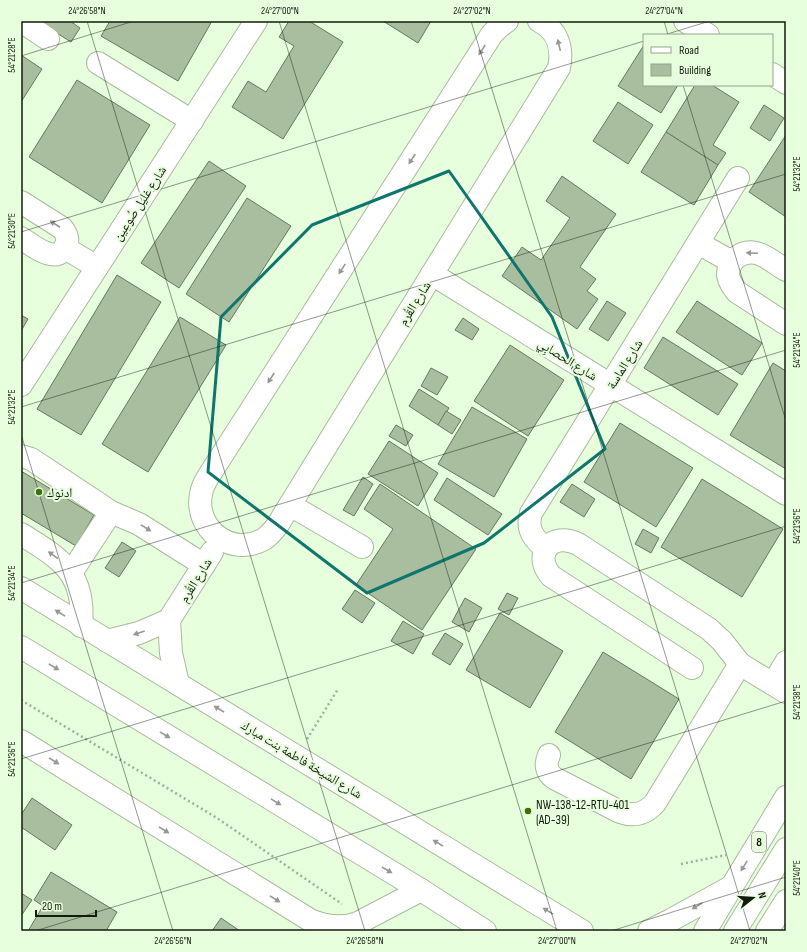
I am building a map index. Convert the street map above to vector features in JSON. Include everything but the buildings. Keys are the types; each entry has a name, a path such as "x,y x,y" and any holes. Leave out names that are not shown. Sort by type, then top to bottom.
{"main road":[{"path":"21,21 48,39"},
{"name":"شارع غليل صُوعِين","path":"21,385 256,21"},
{"name":"شارع القُرم","path":"507,21 498,26 492,34 208,477 201,492 200,510 207,527 220,539 237,545 247,545 264,539 277,526 558,68 561,58 557,38 543,22"},
{"path":"685,21 706,34"},
{"path":"98,63 192,121"},
{"path":"773,75 786,82"},
{"name":"شارع الماسة","path":"546,549 536,541 532,534 529,526 531,513 738,178"},
{"path":"21,202 62,228 66,232 67,238 65,248 55,255 49,255 21,238"},
{"path":"698,243 732,262"},
{"path":"65,248 97,267"},
{"path":"786,270 758,253 750,252 743,253 732,262 728,275 737,292 786,324"},
{"name":"شارع الحصابِي","path":"432,274 786,494"},
{"path":"21,456 31,459 111,512 139,524 204,565"},
{"path":"290,505 362,547"},
{"path":"71,573 111,512"},
{"path":"21,534 54,555 71,573 81,598 81,626"},
{"name":"شارع القُرم","path":"169,620 220,539"},
{"path":"692,668 551,576 546,570 544,563 546,549 557,540 565,539 578,544 709,629 722,641 740,664 779,688 786,662"},
{"name":"شارع الشيخة فاطمة بنت مبارك","path":"21,588 582,931"},
{"path":"107,641 139,633 169,620 171,653 178,684"},
{"path":"21,647 421,890 485,931"},
{"path":"549,755 546,766 550,775 554,778 620,812 632,815 644,812 655,802 740,664"},
{"path":"21,741 310,920 319,924 329,927 349,926 358,923 421,890"},
{"name":"8","path":"705,931 786,797"},
{"path":"735,931 786,850"},
{"path":"649,931 731,886"},
{"path":"769,930 786,900"}],"path":[{"path":"297,756 338,689"},
{"path":"21,700 217,818 344,906"},
{"path":"681,864 754,850"}],"highlighted area":[{"path":"449,171 552,317 605,449 484,543 367,593 208,472 221,317 312,225"}],"place":[{"name":"ادنوك","path":"39,492"},
{"name":"NW-138-12-RTU-401 (AD-39)","path":"528,811"}]}
